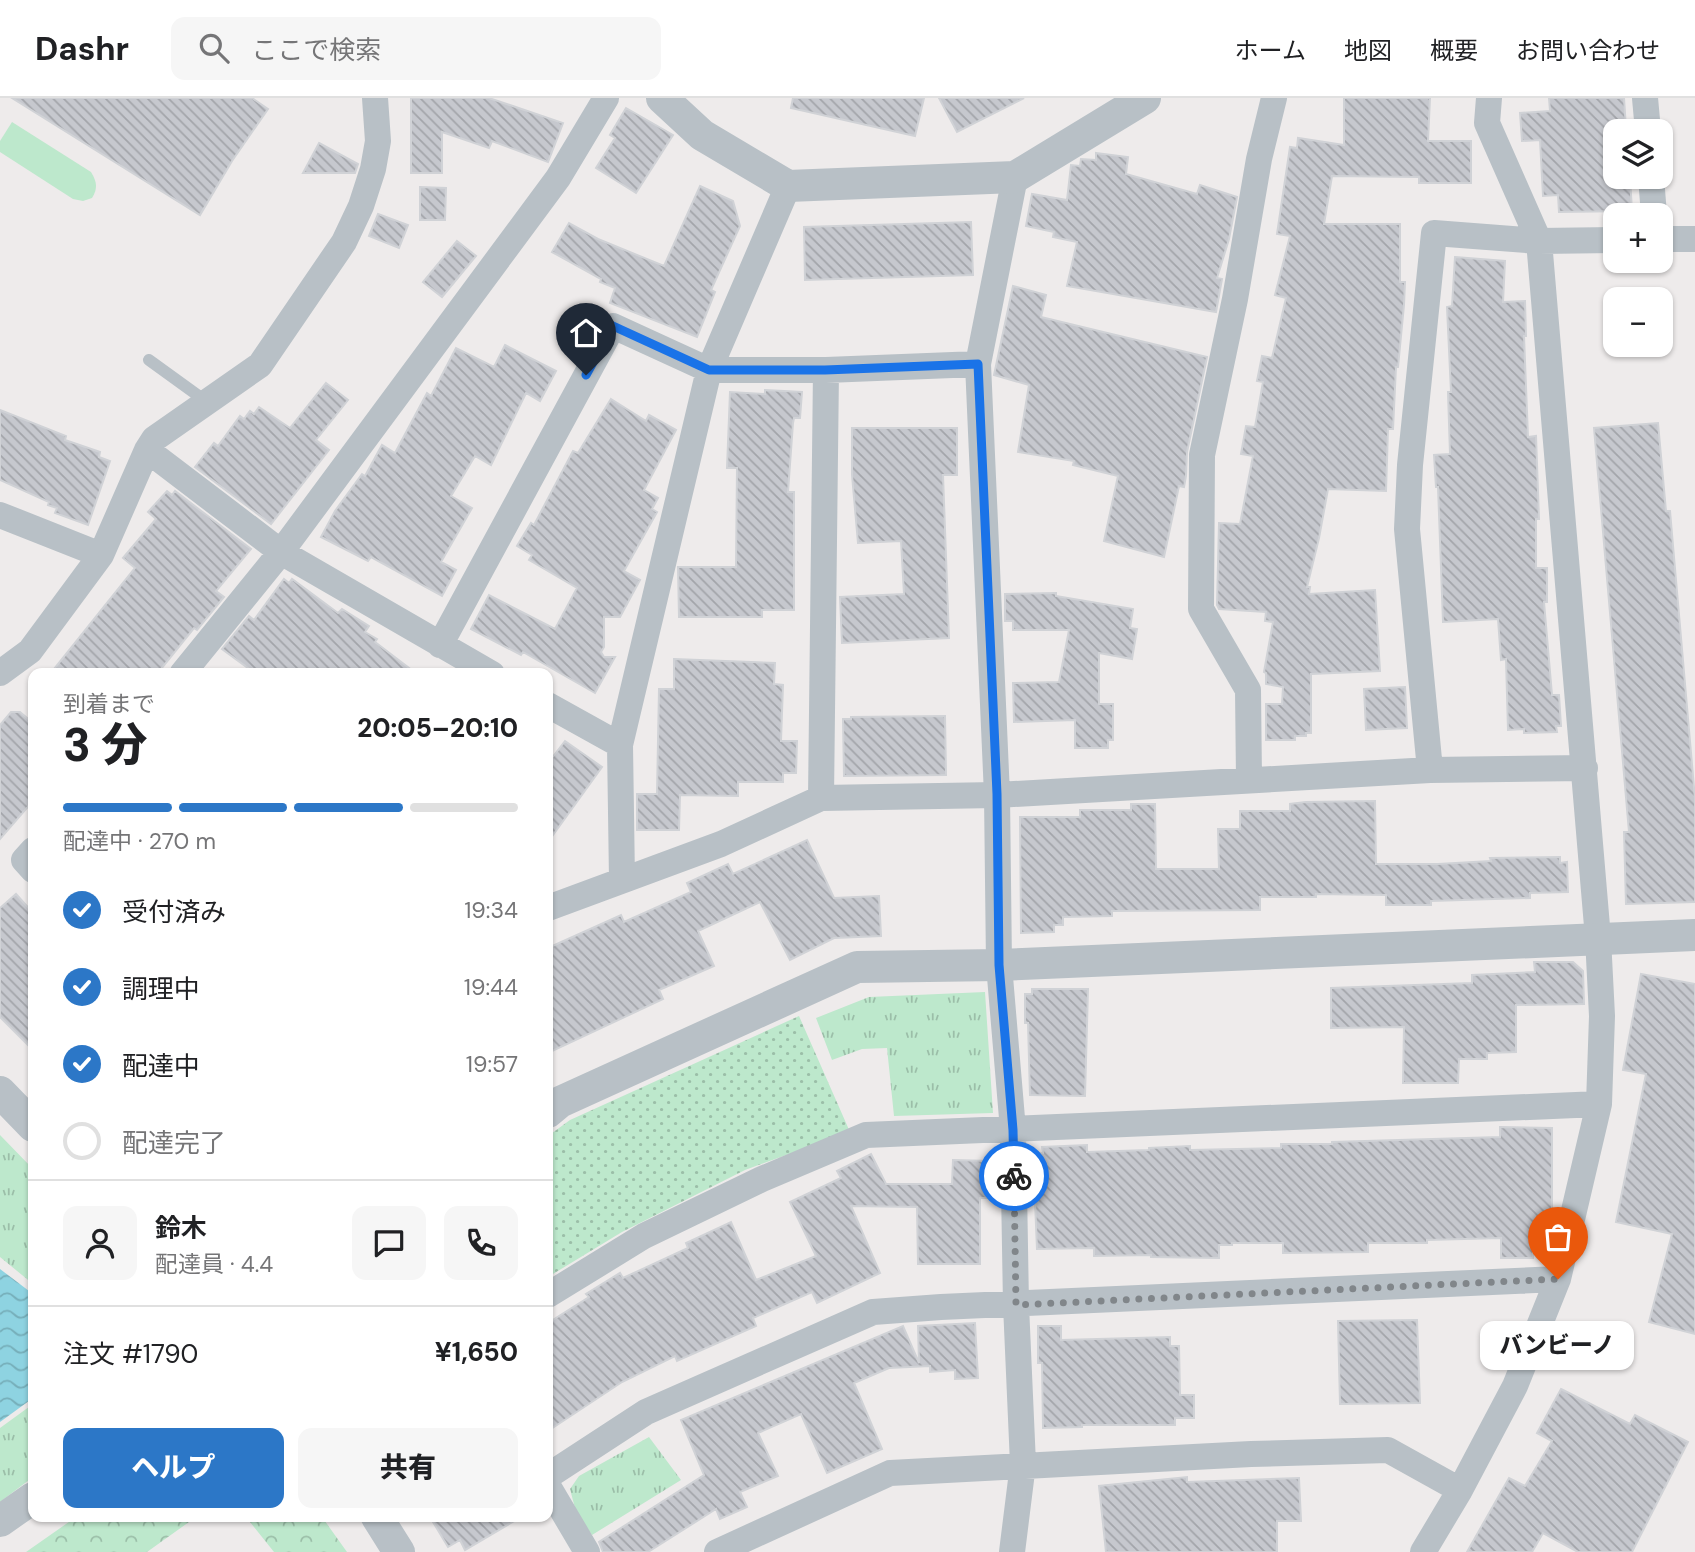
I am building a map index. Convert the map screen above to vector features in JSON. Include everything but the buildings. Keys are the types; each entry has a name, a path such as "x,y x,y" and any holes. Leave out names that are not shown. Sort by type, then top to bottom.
{"street":[{"path":"0,673 30,651 101,555 154,439 260,365 344,242 361,206 373,169 378,141 375,98"},
{"path":"191,668 281,552 558,178 606,98"},
{"path":"662,98 702,135 788,186 1015,177 1145,98"},
{"path":"1249,779 1248,690 1200,609 1202,455 1235,299 1259,159 1274,98"},
{"path":"1423,1552 1460,1490 1515,1386 1558,1279 1599,1104 1602,1016 1598,938 1539,241 1487,123 1489,98"},
{"path":"1645,98 1646,119"},
{"path":"1012,1552 1023,1464 1016,1305 1013,1130 999,965 997,794 978,364 1015,177"},
{"path":"622,880 620,745 709,370 788,186"},
{"path":"1430,770 1408,529 1410,465 1434,233 1539,241 1603,240"},
{"path":"1673,239 1695,239"},
{"path":"440,645 613,326 709,370 825,370 978,364"},
{"path":"821,798 825,370"},
{"path":"147,450 281,552 481,668"},
{"path":"0,515 101,555"},
{"path":"553,708 620,745"},
{"path":"553,906 722,844 821,798 997,794 1430,770 1585,768"},
{"path":"553,1108 560,1102 857,967 999,965 1695,935"},
{"path":"0,1092 28,1121"},
{"path":"553,1292 644,1236 762,1178 866,1135 1599,1104"},
{"path":"553,1473 646,1412 873,1312 1558,1279"},
{"path":"717,1552 890,1473 1023,1464 1388,1450 1460,1490"},
{"path":"553,1494 587,1552"},
{"path":"0,1521 28,1501"},
{"path":"380,1522 399,1552"}],"lane":[{"path":"149,360 207,402"}],"green space":[{"path":"12,122 91,172 96,185 92,198 83,201 73,199 0,152 0,141"},
{"path":"985,992 993,1113 894,1116 887,1048 862,1049 832,1060 816,1018 869,997"},
{"path":"799,1016 850,1132 745,1170 622,1232 553,1274 553,1132 570,1120"},
{"path":"0,1135 28,1164 28,1280 0,1257"},
{"path":"28,1408 28,1481 0,1502 0,1428"},
{"path":"649,1437 681,1480 592,1535 576,1512 570,1489 579,1476"},
{"path":"69,1522 189,1522 147,1552 26,1552"},
{"path":"250,1522 326,1522 347,1552 274,1552"}],"water":[{"path":"0,1269 28,1290 28,1402 0,1422"}],"way so far":[{"path":"1014,1176 1016,1305 1558,1279"}],"place":[{"name":"バンビーノ","path":"1558,1279"}],"route":[{"path":"586,375 613,326 709,370 825,370 978,364 997,794 999,965 1013,1130 1014,1176"}]}
